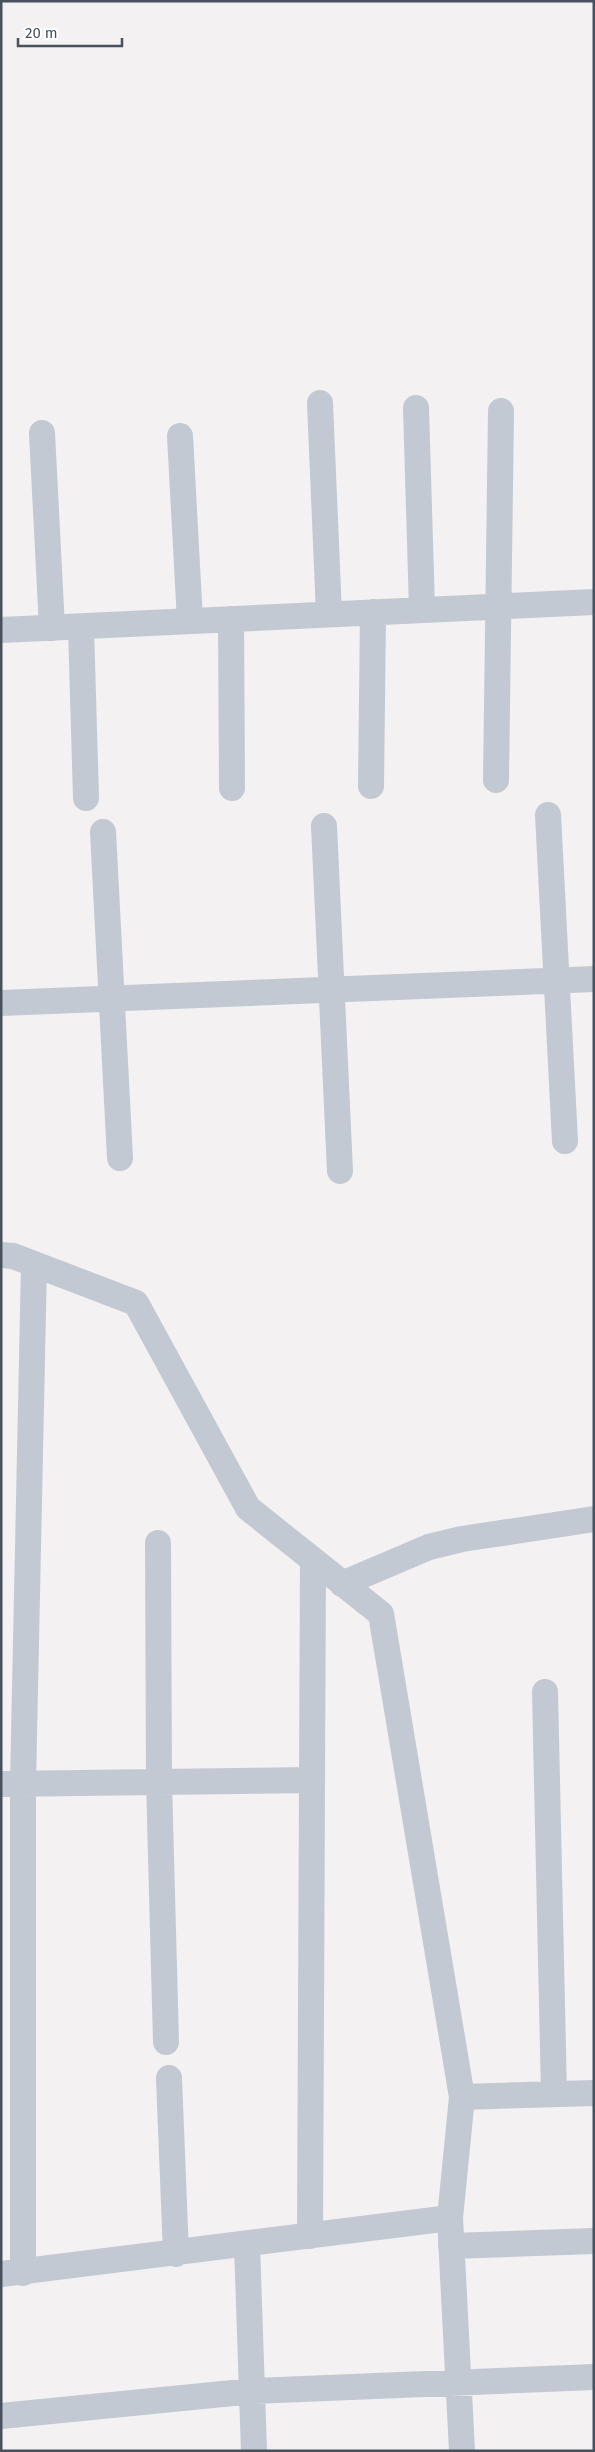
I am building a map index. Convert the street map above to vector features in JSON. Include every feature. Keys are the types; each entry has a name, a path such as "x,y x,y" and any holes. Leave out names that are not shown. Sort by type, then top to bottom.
{"street":[{"path":"320,403 329,614"},
{"path":"416,408 422,609"},
{"path":"496,780 501,411"},
{"path":"42,433 52,628"},
{"path":"180,436 190,621"},
{"path":"1,630 498,605 594,602"},
{"path":"371,786 373,612"},
{"path":"231,619 232,788"},
{"path":"81,626 86,798"},
{"path":"548,815 566,1141"},
{"path":"324,826 340,1171"},
{"path":"104,832 120,1158"},
{"path":"1,1003 594,979"},
{"path":"1,1256 13,1256 136,1303 248,1508 381,1614 462,2097 450,2218 462,2451"},
{"path":"34,1264 12,1784 12,2273 176,2254 450,2218"},
{"path":"342,1584 428,1548 462,1539 594,1519"},
{"path":"158,1543 159,1782 166,2042"},
{"path":"310,2236 313,1560"},
{"path":"545,1692 554,2094"},
{"path":"12,1784 312,1780"},
{"path":"169,2078 176,2254"},
{"path":"462,2097 594,2093"},
{"path":"451,2246 594,2241"},
{"path":"247,2244 254,2451"},
{"path":"1,2416 253,2391 594,2377"}]}
